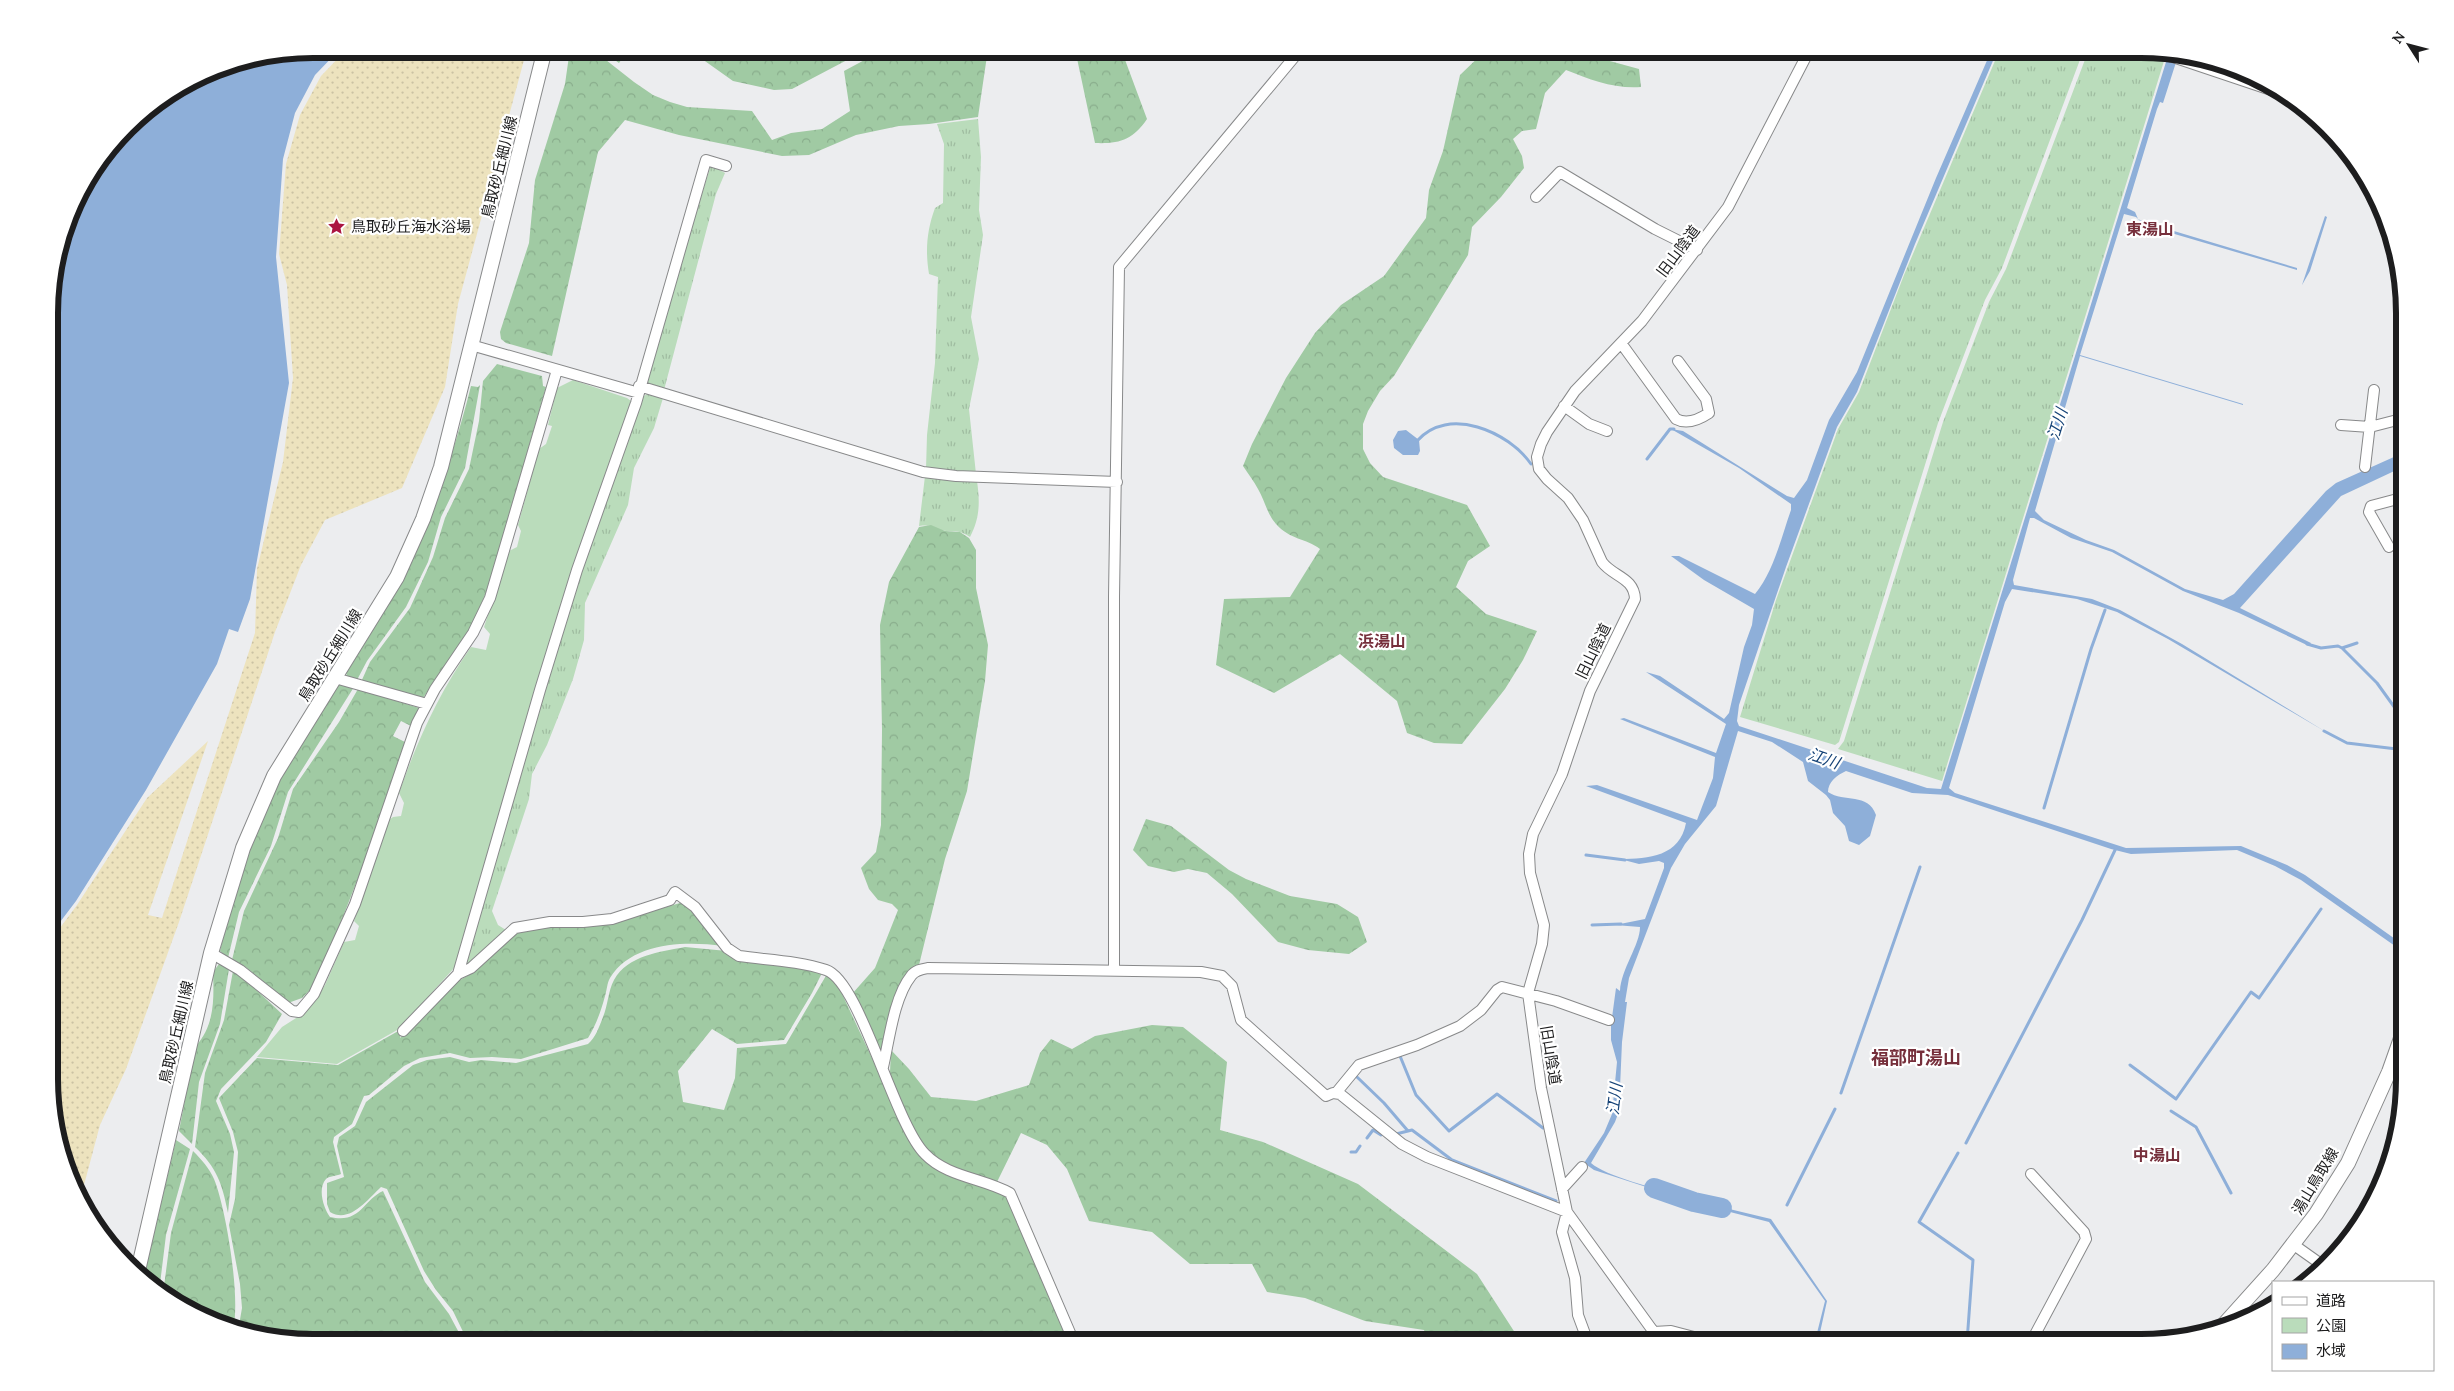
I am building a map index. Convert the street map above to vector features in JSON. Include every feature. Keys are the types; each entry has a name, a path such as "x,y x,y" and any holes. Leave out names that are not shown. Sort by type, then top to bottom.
{"main road":[{"name":"鳥取砂丘細川線","path":"139,1266 211,953 242,848 274,776 397,577 423,518 441,466 543,57"},
{"name":"湯山鳥取線","path":"2230,1317 2294,1245 2348,1163 2396,1051"}],"street":[{"path":"1114,971 1114,597 1119,267 1294,57"},
{"name":"旧山陰道","path":"1654,1332 1567,1212 1541,1088 1528,993 1542,944 1544,925 1530,873 1529,854 1533,834 1562,774 1590,691 1635,599 1634,590 1630,584 1607,568 1602,562 1584,520 1568,498 1539,469 1537,457 1541,444 1564,406 1589,374 1621,343 1664,294 1733,199 1751,166 1776,110 1806,57"},
{"path":"2186,61 2255,85"},
{"path":"458,974 560,626 639,390 706,160 726,166"},
{"path":"1536,197 1560,172 1655,229 1696,250"},
{"path":"1621,343 1676,419 1682,422 1703,417 1709,412 1706,399 1678,361"},
{"path":"471,345 557,370 639,390 923,472 956,476 1117,482"},
{"path":"211,953 240,970 292,1011 299,1012 314,994 351,912 418,723 427,704 474,633 490,598 557,370"},
{"path":"2364,468 2374,390"},
{"path":"1564,406 1589,424 1607,431"},
{"path":"2341,425 2370,427 2396,420"},
{"path":"2389,547 2369,512 2372,506 2396,499"},
{"path":"336,678 427,704"},
{"path":"403,1032 458,974 471,968 515,928 550,922 583,922 612,919 670,900 675,892 695,907 727,948 739,956 827,970 841,982 883,1067 909,1134 925,1154 953,1172 996,1186 1010,1193 1071,1334"},
{"path":"883,1067 902,993 911,975 919,970 928,968 1201,972 1222,976 1232,986 1241,1020 1326,1096 1336,1093 1359,1065 1417,1045 1460,1026 1482,1010 1497,990 1502,988 1528,993 1609,1020"},
{"path":"2388,1072 2396,1070"},
{"path":"1336,1093 1340,1094 1402,1144 1427,1157 1567,1212 1562,1232 1575,1278 1578,1316 1585,1334"},
{"path":"1562,1189 1582,1167"},
{"path":"2031,1174 2084,1232 2086,1239 2035,1334"},
{"path":"2294,1245 2318,1262"},
{"path":"1654,1332 1671,1331 1682,1334"}],"green space":[{"path":"569,57 602,57 653,95 670,102 687,107 752,111 772,140 791,133 822,129 850,111 844,71 870,57 987,57 978,117 899,126 856,135 809,155 782,156 679,135 625,120 598,152 552,356 506,343 501,339 500,332 529,243 535,180 565,84"},
{"path":"613,57 623,57 619,63"},
{"path":"699,57 853,57 792,89 774,90 733,81"},
{"path":"1077,57 1124,57 1147,119 1136,132 1125,139 1111,143 1095,143"},
{"path":"1479,57 1595,57 1639,69 1641,87 1612,85 1566,70 1545,93 1536,129 1522,131 1513,139 1522,156 1524,168 1501,197 1472,227 1468,255 1394,376 1380,391 1368,411 1363,424 1363,449 1370,463 1383,477 1467,505 1490,546 1468,561 1456,587 1486,614 1537,631 1523,660 1505,689 1462,744 1434,743 1407,733 1397,701 1340,654 1274,693 1216,665 1224,599 1290,597 1320,549 1315,545 1292,536 1276,524 1243,466 1252,444 1286,378 1315,333 1341,305 1384,276 1426,218 1429,190 1443,151 1460,75"},
{"path":"1997,57 2081,57 2002,268 1985,300 1938,423 1839,742 1835,745 1740,717 1776,600 1838,429 1859,392 1904,275"},
{"path":"2086,57 2141,57 2157,58 2164,61 1942,781 1838,749 1844,741 1943,422 1989,302 2006,269"},
{"path":"978,119 981,157 979,210 983,235 971,317 979,359 969,409 976,474 926,469 927,435 935,363 938,277 929,274 927,248 930,224 935,208 943,203 944,144 937,124"},
{"path":"711,165 725,173 716,194 664,390 643,383"},
{"path":"497,364 542,376 543,386 546,387 489,585 473,624 423,698 361,682 370,662 410,608 433,557 445,518 469,469 479,421 483,381"},
{"path":"573,380 627,398 631,401 632,407 455,967 399,1029 337,1064 257,1057 282,1027 304,1013 325,985 344,942 355,940 359,926 354,921 389,820 393,817 401,816 404,803 399,793 421,736 459,664 471,647 486,650 490,634 484,627 509,551 517,547 521,531 518,525 539,449 546,444 552,426 548,425 557,388"},
{"path":"480,385 465,468 441,517 428,562 406,607 367,661 357,680 348,678 346,673 388,604 422,535 449,463 471,386 478,387"},
{"path":"649,393 663,398 654,428 634,468 628,505 585,603 584,640 573,679 547,745 532,774 529,799 492,911 498,925 506,930 465,968 541,697 586,556 642,397"},
{"path":"925,476 977,481 978,510 976,523 970,537 963,533 946,531 932,526 919,526"},
{"path":"931,525 945,531 960,532 969,538 976,550 976,588 988,645 985,681 967,791 945,859 919,965 915,968 883,1059 852,994 875,968 898,910 892,904 878,900 869,889 861,868 876,852 881,825 880,625 889,582 919,527"},
{"path":"343,684 354,687 288,792 271,846 239,912 228,958 220,951 232,902 266,807 295,752 338,685"},
{"path":"358,689 419,708 411,726 401,721 393,736 405,742 365,860 339,927 311,989 302,998 288,1003 247,968 232,960 244,911 278,838 293,789 339,722"},
{"path":"1146,819 1171,826 1229,870 1246,879 1290,896 1337,904 1358,917 1367,942 1349,954 1308,950 1278,942 1232,894 1207,873 1188,869 1174,872 1148,866 1133,850"},
{"path":"680,903 688,904 722,946 677,944 646,951 632,957 620,966 610,978 600,1012 588,1038 521,1059 470,1058 450,1053 420,1058 404,1066 369,1095 364,1096 352,1124 334,1137 333,1142 341,1174 327,1178 322,1188 322,1199 330,1217 349,1217 361,1210 376,1195 383,1191 425,1282 449,1314 460,1334 313,1334 263,1329 239,1323 242,1308 240,1284 229,1225 235,1199 238,1152 233,1132 219,1098 257,1058 338,1065 400,1030 400,1038 455,983 472,973 520,931 536,928 574,927 618,921"},
{"path":"685,947 727,951 822,973 784,1040 737,1044 712,1029 678,1071 683,1102 724,1110 735,1078 737,1048 786,1044 827,974 837,983 913,1146 922,1158 951,1176 1006,1194 1067,1334 464,1334 453,1311 424,1271 387,1189 381,1187 358,1209 351,1213 337,1215 330,1212 327,1204 327,1183 344,1177 337,1146 339,1137 355,1126 366,1102 413,1065 427,1060 450,1057 469,1062 481,1060 516,1063 588,1044 599,1028 612,984 620,972 636,960"},
{"path":"219,964 229,969 220,1024 199,1082 192,1144 179,1131 195,1047 202,1039 210,1021 213,1002 213,972"},
{"path":"233,971 282,1014 266,1042 221,1089 216,1101 230,1134 234,1152 228,1213 214,1169 195,1147 205,1073 224,1020"},
{"path":"1152,1025 1183,1027 1227,1062 1220,1130 1263,1142 1358,1184 1477,1274 1516,1334 1425,1334 1424,1330 1365,1321 1305,1298 1267,1292 1252,1264 1190,1264 1152,1232 1089,1221 1067,1169 1047,1145 1021,1133 997,1182 940,1163 922,1145 892,1084 890,1072 891,1050 931,1097 976,1101 1029,1085 1040,1053 1051,1039 1072,1049 1095,1036"},
{"path":"176,1140 190,1149 166,1235 160,1283 145,1271"},
{"path":"193,1151 212,1175 219,1193 234,1276 234,1321 200,1307 164,1286 171,1233"}],"sand":[{"path":"339,57 525,57 458,304 445,387 402,488 325,520 301,565 275,632 179,922 126,1069 100,1125 83,1189 66,1144 58,1095 58,931 77,905 147,798 208,741 148,915 162,918 255,633 257,569 283,462 293,378 287,285 279,254 286,164 300,115 321,76"}],"water":[{"path":"332,57 315,75 295,113 283,159 276,257 289,383 250,599 238,632 229,629 217,664 146,790 76,901 58,925 58,296 66,247 84,200 110,157 132,132 157,110 200,84 247,66 296,58"},
{"path":"1989,57 1995,57 1915,244 1857,392 1837,427 1786,567 1739,705 1737,721 1739,726 1927,788 1941,789 2166,62 2168,59 2177,60 2163,103 2160,102 2157,109 2127,208 2135,212 2138,219 2124,214 2080,355 2243,405 2080,356 2035,511 2044,520 2086,540 2114,550 2185,589 2223,600 2234,594 2326,491 2336,483 2396,456 2396,470 2341,496 2240,608 2311,643 2309,646 2239,613 2183,591 2112,552 2071,538 2034,518 2030,518 2013,580 2014,585 2092,599 2120,610 2182,644 2326,732 2168,639 2117,612 2077,599 2012,589 2005,602 1949,788 1955,793 2126,848 2241,846 2287,865 2305,875 2396,940 2396,947 2301,880 2275,866 2237,850 2131,854 1948,795 1912,793 1846,771 1834,779 1828,788 1828,792 1867,803 1876,815 1870,836 1859,845 1849,841 1845,826 1833,813 1830,800 1808,781 1803,762 1772,742 1738,731 1716,806 1685,844 1671,868 1629,978 1625,1002 1627,1002 1622,1042 1619,1111 1615,1122 1591,1163 1608,1173 1679,1195 1677,1197 1594,1170 1584,1163 1604,1133 1612,1114 1617,1062 1611,1040 1611,1025 1616,988 1620,991 1624,974 1637,942 1640,927 1615,925 1645,919 1664,868 1664,863 1659,861 1639,864 1620,859 1652,856 1670,849 1683,834 1686,823 1586,786 1597,785 1697,820 1713,778 1715,757 1620,719 1624,718 1716,753 1726,724 1646,672 1660,676 1724,719 1729,713 1744,647 1752,625 1754,609 1704,580 1671,556 1679,556 1755,594 1772,565 1791,510 1791,504 1739,468 1671,429 1683,431 1787,496 1794,498 1807,480 1829,420 1857,372 1936,178"},
{"path":"2325,216 2327,217 2310,271 2302,285"},
{"path":"2138,219 2144,222 2297,268 2297,270 2144,225"},
{"path":"1406,430 1419,440 1420,451 1418,455 1403,455 1394,448 1393,440 1398,431"},
{"path":"1696,1201 1771,1219 1827,1301 1820,1334 1817,1334 1825,1301 1769,1222 1695,1203"}],"waterway":[{"path":"1417,441 1430,430 1445,425 1461,424 1477,427 1493,433 1508,442 1521,452 1531,464"},
{"path":"1647,459 1670,429 1674,429"},
{"path":"2044,808 2091,649 2105,610"},
{"path":"2342,648 2357,643"},
{"path":"2307,644 2321,648 2338,646 2342,648 2377,683 2396,709"},
{"path":"2324,731 2347,743 2396,749"},
{"path":"1966,1143 2082,920 2116,848"},
{"path":"1586,855 1625,860"},
{"path":"1841,1093 1920,867"},
{"path":"2130,1065 2176,1099 2251,992 2259,998 2321,909"},
{"path":"1592,925 1621,924"},
{"path":"1400,1056 1416,1095 1449,1131 1497,1094 1543,1128"},
{"path":"1357,1077 1384,1103 1408,1131"},
{"path":"1787,1205 1835,1109"},
{"path":"2171,1111 2196,1127 2231,1193"},
{"path":"1367,1138 1373,1130 1381,1135"},
{"path":"1396,1134 1412,1130 1452,1160 1556,1201"},
{"path":"1351,1152 1356,1152 1360,1146"},
{"path":"1958,1153 1919,1222 1973,1260 1968,1334"},
{"name":"江川","path":"1654,1188 1694,1202 1722,1208"}],"place":[{"name":"鳥取砂丘海水浴場","path":"337,226"}],"district":[{"name":"東湯山","path":"2150,229"},
{"name":"浜湯山","path":"1382,641"},
{"name":"福部町湯山","path":"1916,1057"},
{"name":"中湯山","path":"2157,1155"}]}
